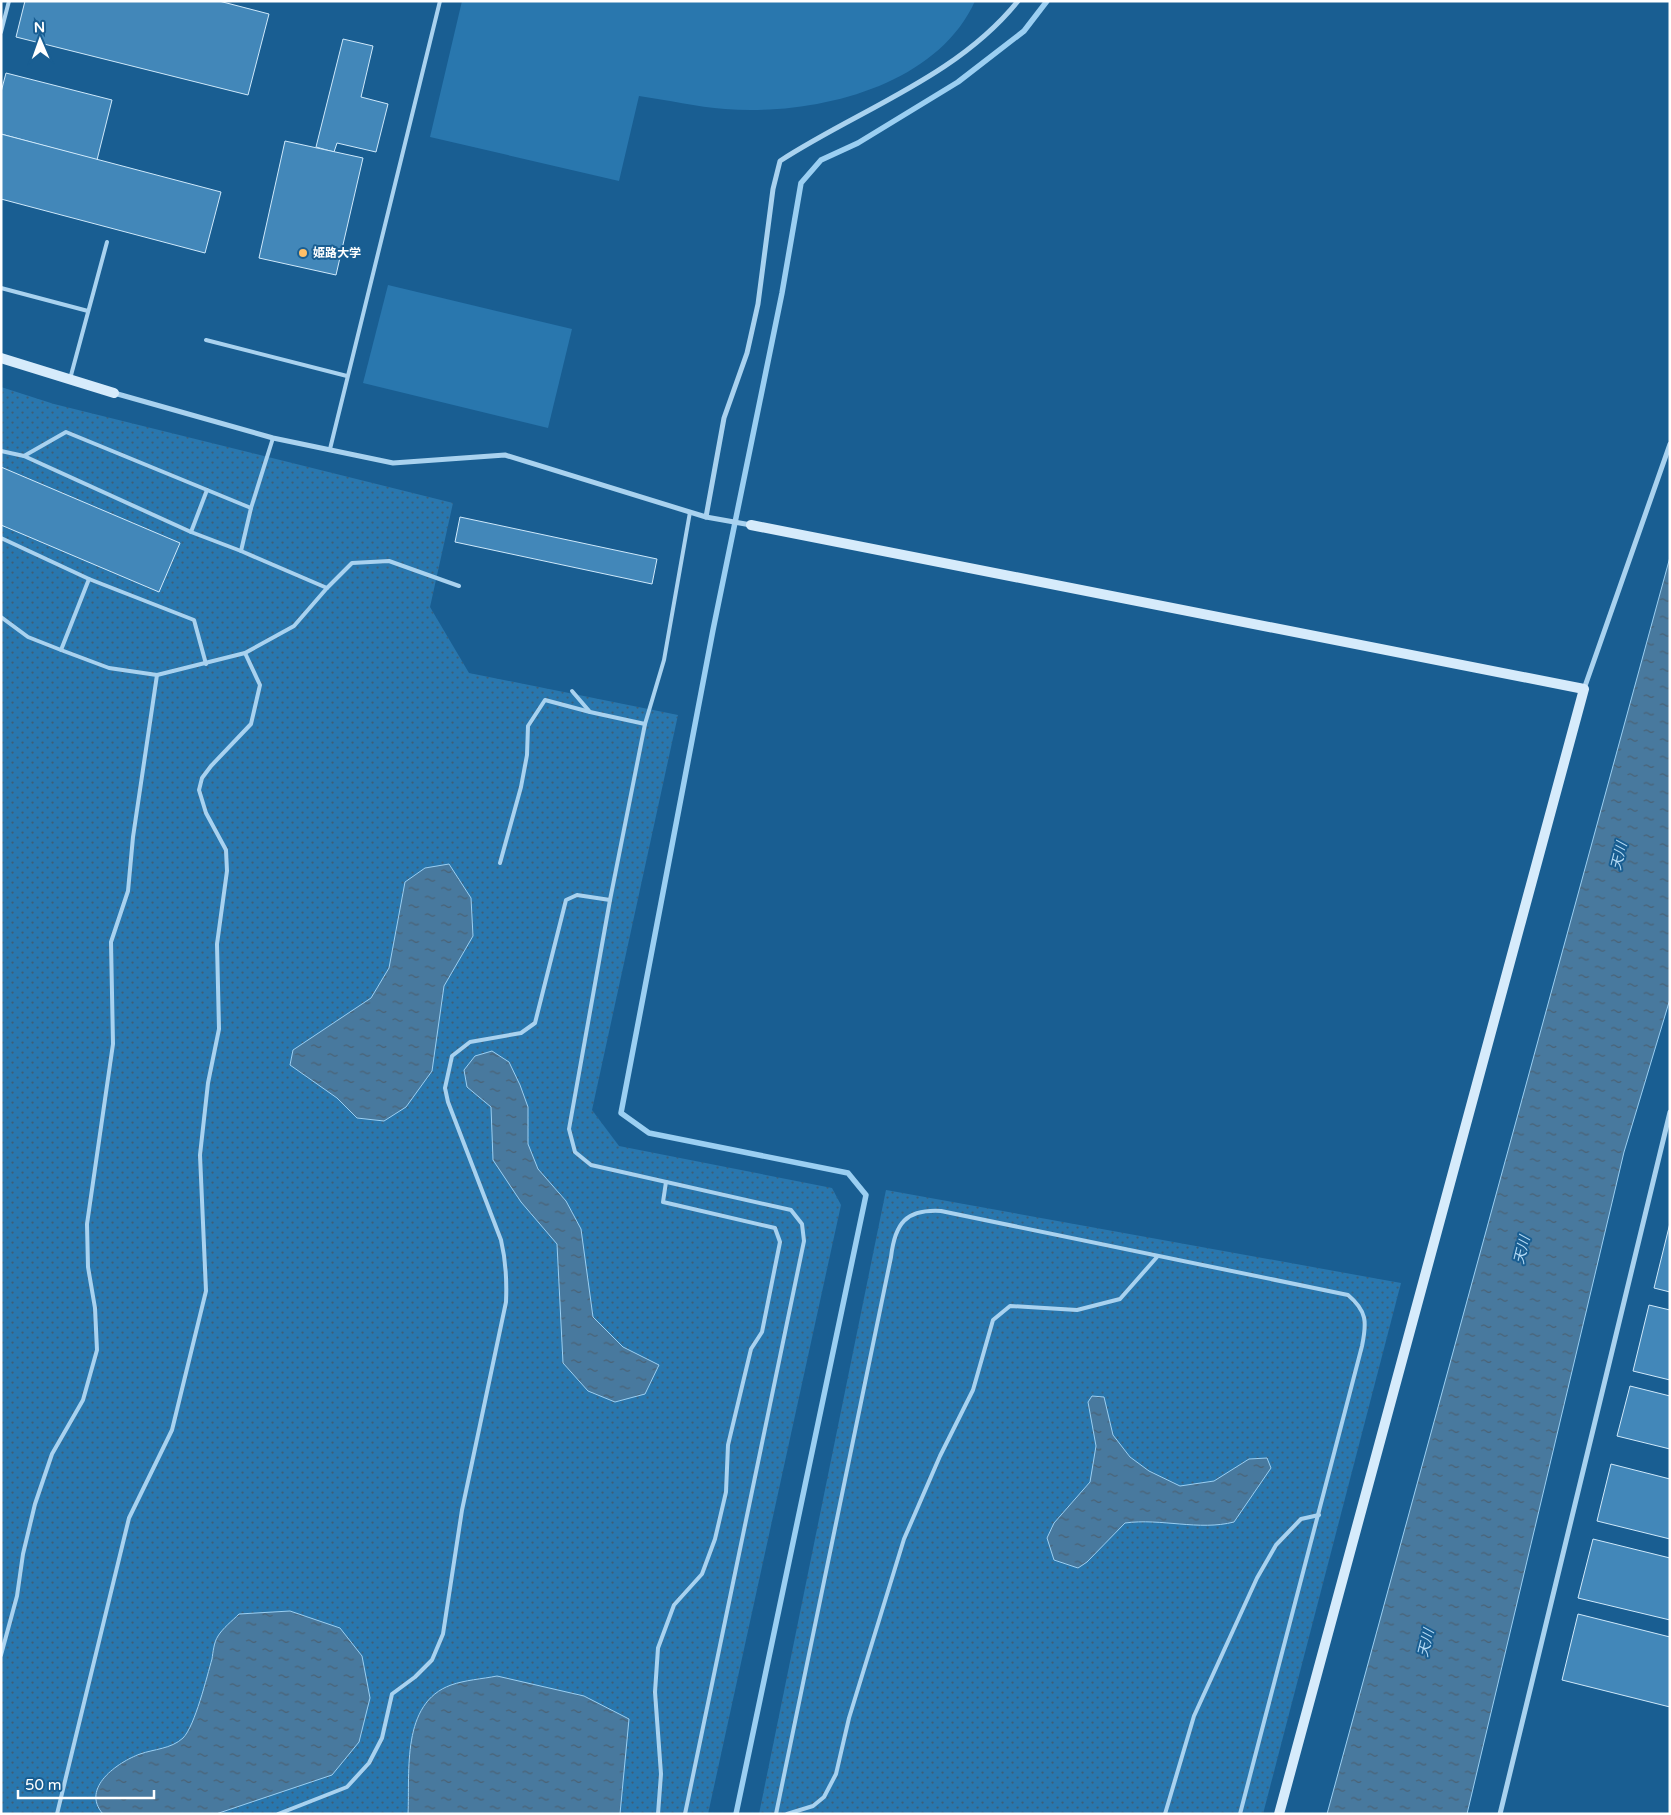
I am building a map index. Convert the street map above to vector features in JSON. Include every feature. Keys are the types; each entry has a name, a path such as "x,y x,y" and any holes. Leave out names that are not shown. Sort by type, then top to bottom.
{"street":[{"path":"706,517 724,418 747,353 758,304 773,189 780,161 946,67 1000,23 1018,1"},
{"path":"1,358 114,393 273,438 393,463 505,455 706,517 1584,689"},
{"path":"1279,1814 1584,689 1670,444"},
{"path":"1500,1814 1670,1112"}],"lane":[{"path":"1,32 9,1"},
{"path":"330,449 440,1"},
{"path":"70,380 107,242"},
{"path":"1,288 88,311"},
{"path":"206,340 348,376"},
{"path":"24,456 66,432 250,508"},
{"path":"241,550 250,508 273,438"},
{"path":"1,451 24,456 192,532 241,550 327,588"},
{"path":"192,532 207,490"},
{"path":"685,1814 804,1241 802,1224 791,1210 591,1165 575,1152 569,1129 610,900 645,724 664,660 690,512"},
{"path":"1,538 89,579 194,620 206,664"},
{"path":"1,617 28,637 109,668 157,675 245,653 294,626 352,563 389,560 459,586"},
{"path":"61,650 89,579"},
{"path":"57,1814 129,1518 172,1430 206,1291 200,1155 208,1083 219,1029 217,944 226,872 226,850 206,813 199,790 202,778 211,766 251,724 260,685 245,653"},
{"path":"1,1654 17,1596 23,1554 35,1504 52,1454 83,1400 97,1350 95,1308 88,1268 87,1224 113,1044 111,942 128,891 133,837 157,675"},
{"path":"572,691 590,712"},
{"path":"500,864 521,788 527,755 528,726 545,700 645,724"},
{"path":"278,1814 347,1787 369,1763 382,1738 392,1694 415,1677 432,1660 443,1634 462,1510 506,1302 507,1283 507,1262 501,1240 448,1102 445,1088 452,1056 470,1042 521,1033 535,1023 566,900 577,895 610,900"},
{"path":"658,1814 661,1774 655,1692 658,1648 674,1605 702,1574 715,1539 726,1492 728,1445 751,1350 762,1332 780,1242 774,1228 663,1202 666,1182"},
{"path":"776,1814 894,1237 907,1216 923,1210 941,1211 1348,1295 1361,1306 1366,1328 1240,1814"},
{"path":"787,1814 813,1806 824,1797 836,1774 849,1718 904,1539 940,1456 973,1390 993,1320 1010,1306 1077,1310 1120,1298 1157,1257"},
{"path":"1165,1814 1194,1716 1257,1578 1276,1545 1300,1519 1319,1515"}],"shaded area":[{"path":"462,1 975,1 957,31 932,56 902,75 868,90 832,101 759,110 714,108 639,96 619,181 430,137"},
{"path":"388,285 572,329 548,428 363,383"},
{"path":"1,387 54,404 453,503 430,607 469,673 678,715 592,1110 619,1146 832,1188 841,1205 708,1814 1,1814"},
{"path":"886,1190 1401,1283 1263,1814 759,1814"}],"water":[{"name":"天川","path":"1670,557 1670,999 1624,1152 1467,1814 1327,1814"},
{"path":"449,864 471,898 473,936 444,986 432,1071 406,1107 384,1121 357,1118 337,1098 290,1065 293,1050 371,998 389,968 405,882 425,868"},
{"path":"492,1051 509,1062 520,1085 528,1107 528,1144 538,1169 566,1201 581,1229 593,1317 623,1347 659,1365 645,1394 615,1402 588,1391 563,1363 557,1244 521,1202 493,1160 491,1107 467,1087 464,1070 475,1056"},
{"path":"1092,1396 1104,1397 1113,1435 1130,1457 1149,1471 1180,1486 1214,1481 1249,1459 1267,1458 1271,1468 1234,1522 1207,1525 1152,1522 1125,1523 1087,1562 1078,1568 1054,1560 1047,1538 1054,1523 1090,1482 1096,1446 1088,1402"},
{"path":"290,1611 340,1628 362,1656 370,1698 359,1742 332,1775 216,1814 103,1814 97,1804 96,1795 105,1777 131,1758 178,1742 187,1732 200,1700 216,1641 222,1630 239,1614"},
{"path":"497,1676 584,1696 629,1719 620,1814 408,1814 409,1759 416,1722 423,1707 435,1694 451,1685"}],"building":[{"path":"25,1 219,1 269,14 248,95 16,37"},
{"path":"343,39 373,46 361,97 388,104 376,152 337,143 334,152 316,147"},
{"path":"6,73 112,100 97,160 1,134 1,92"},
{"path":"1,134 221,192 205,253 1,199"},
{"path":"285,141 363,158 336,275 259,258"},
{"path":"1,467 180,543 159,592 1,525"},
{"path":"460,517 657,559 652,584 455,542"},
{"path":"1670,1223 1670,1292 1654,1288"},
{"path":"1649,1305 1670,1310 1670,1380 1633,1371"},
{"path":"1630,1386 1670,1396 1670,1449 1617,1436"},
{"path":"1611,1464 1670,1479 1670,1539 1597,1521"},
{"path":"1593,1539 1670,1558 1670,1620 1578,1598"},
{"path":"1578,1614 1670,1637 1670,1707 1562,1680"}],"waterway":[{"path":"736,1814 866,1195 848,1173 649,1133 621,1113 713,630 782,293 801,183 821,160 858,143 958,82 1024,31 1047,1"}],"place":[{"name":"姫路大学","path":"303,253"}]}
